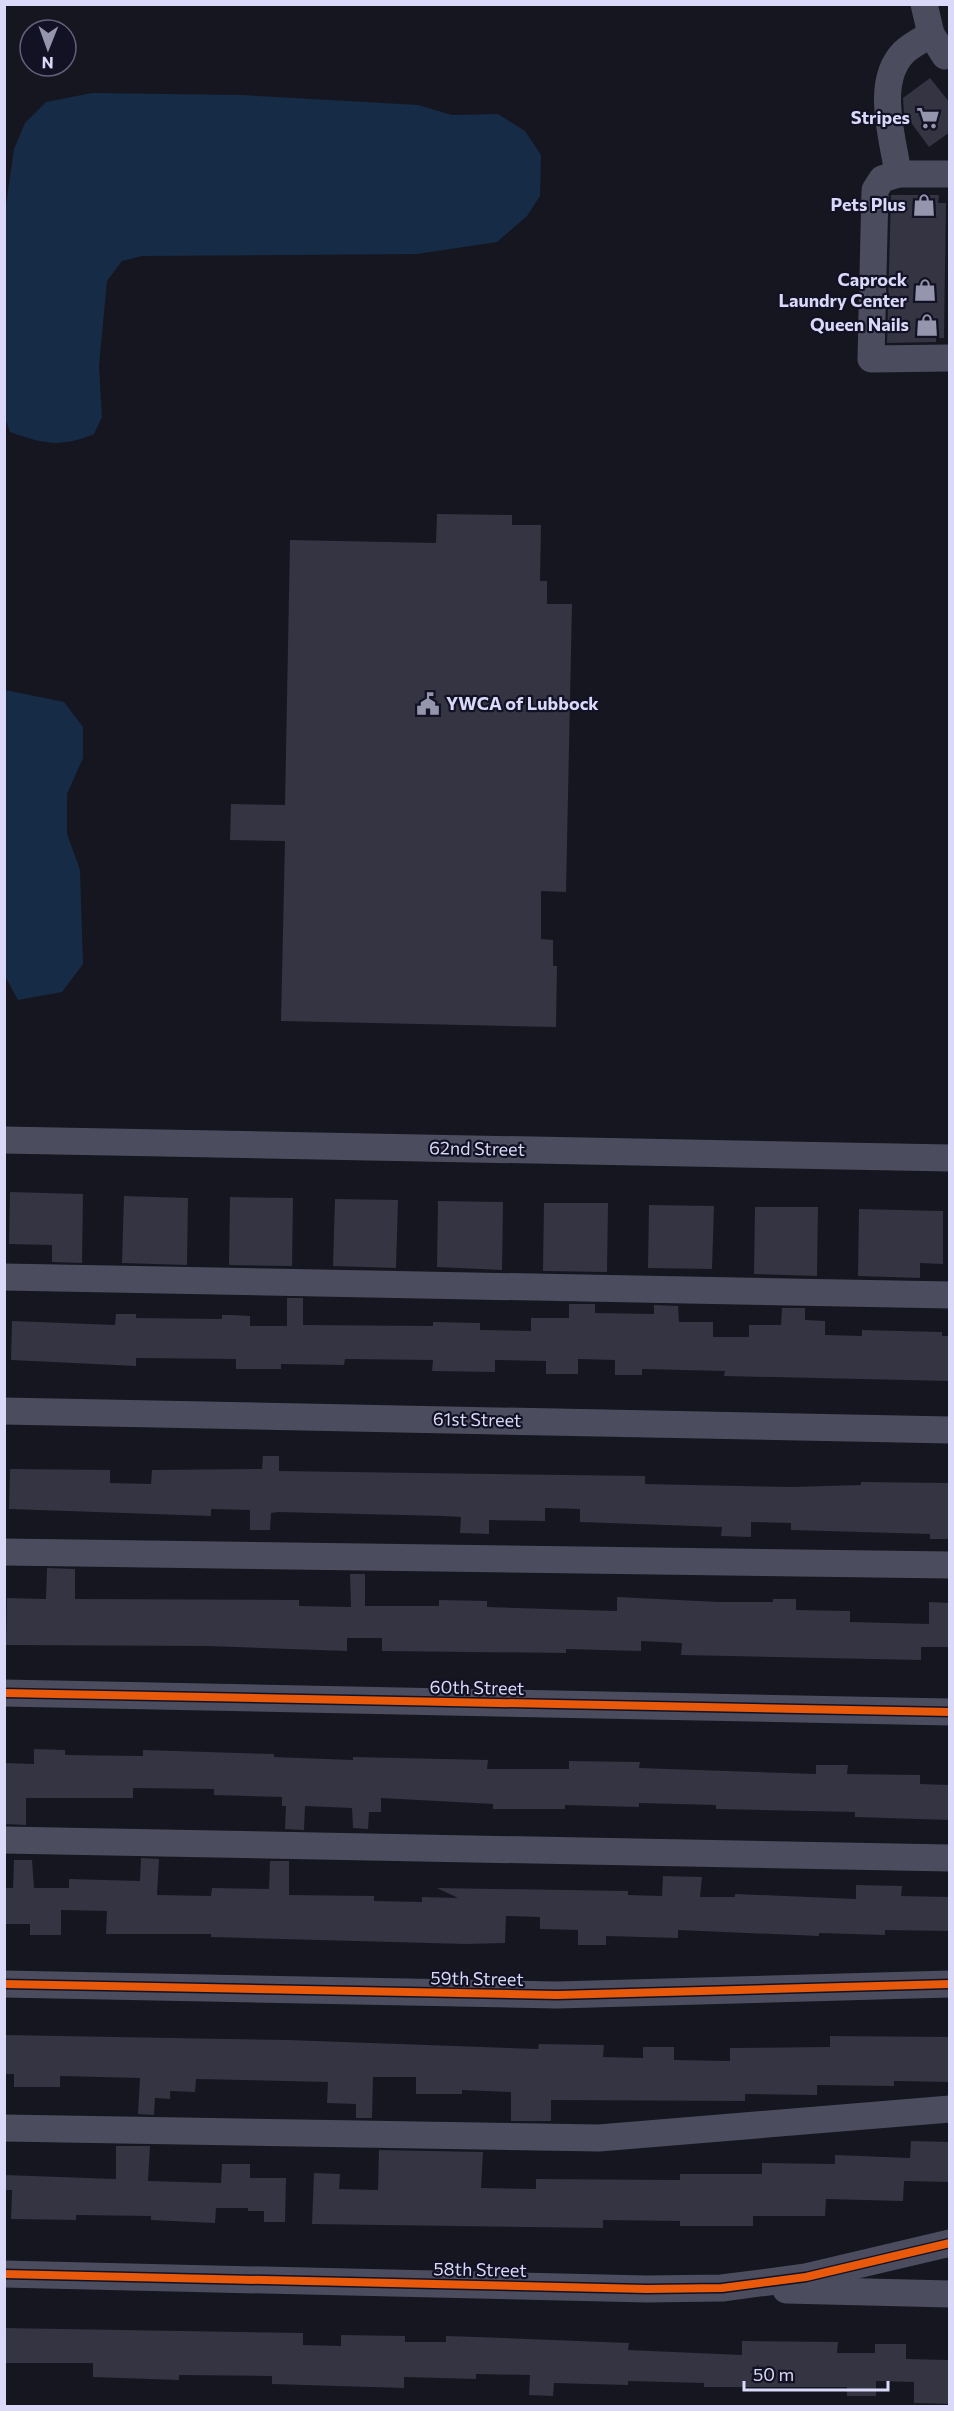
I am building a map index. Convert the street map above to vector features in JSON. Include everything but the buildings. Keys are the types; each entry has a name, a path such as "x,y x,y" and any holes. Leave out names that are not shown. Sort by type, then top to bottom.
{"street":[{"path":"898,174 887,87 892,68 904,52 944,51 924,4"},
{"path":"950,174 898,174 882,179 875,190 871,358 950,358"},
{"name":"62nd Street","path":"4,1140 950,1158"},
{"path":"4,1277 950,1296"},
{"name":"61st Street","path":"4,1411 950,1430"},
{"path":"4,1552 950,1564"},
{"name":"60th Street","path":"4,1693 950,1712"},
{"path":"4,1840 950,1858"},
{"name":"59th Street","path":"4,1984 557,1995 950,1983"},
{"path":"4,2128 599,2138 950,2109"},
{"name":"58th Street","path":"722,2288 806,2277 950,2243"},
{"name":"58th Street","path":"4,2274 950,2294"}],"water":[{"path":"92,93 241,95 418,105 452,115 498,114 525,131 541,155 540,196 527,216 497,242 417,254 142,256 122,261 107,281 99,366 102,417 94,434 61,443 43,442 10,432 5,418 4,219 14,149 25,123 46,102"},
{"path":"5,690 64,702 83,727 83,758 67,794 67,834 80,870 83,964 62,992 18,1000 6,978 4,939"}],"cycle path":[{"path":"4,1693 950,1712"},
{"path":"4,1984 557,1995 950,1984"},
{"path":"4,2274 647,2289 722,2288 806,2277 950,2243"}],"place":[{"name":"Stripes","path":"928,118"},
{"name":"Pets Plus","path":"924,205"},
{"name":"Caprock Laundry Center","path":"925,290"},
{"name":"Queen Nails","path":"927,325"},
{"name":"YWCA of Lubbock","path":"428,704"}]}
